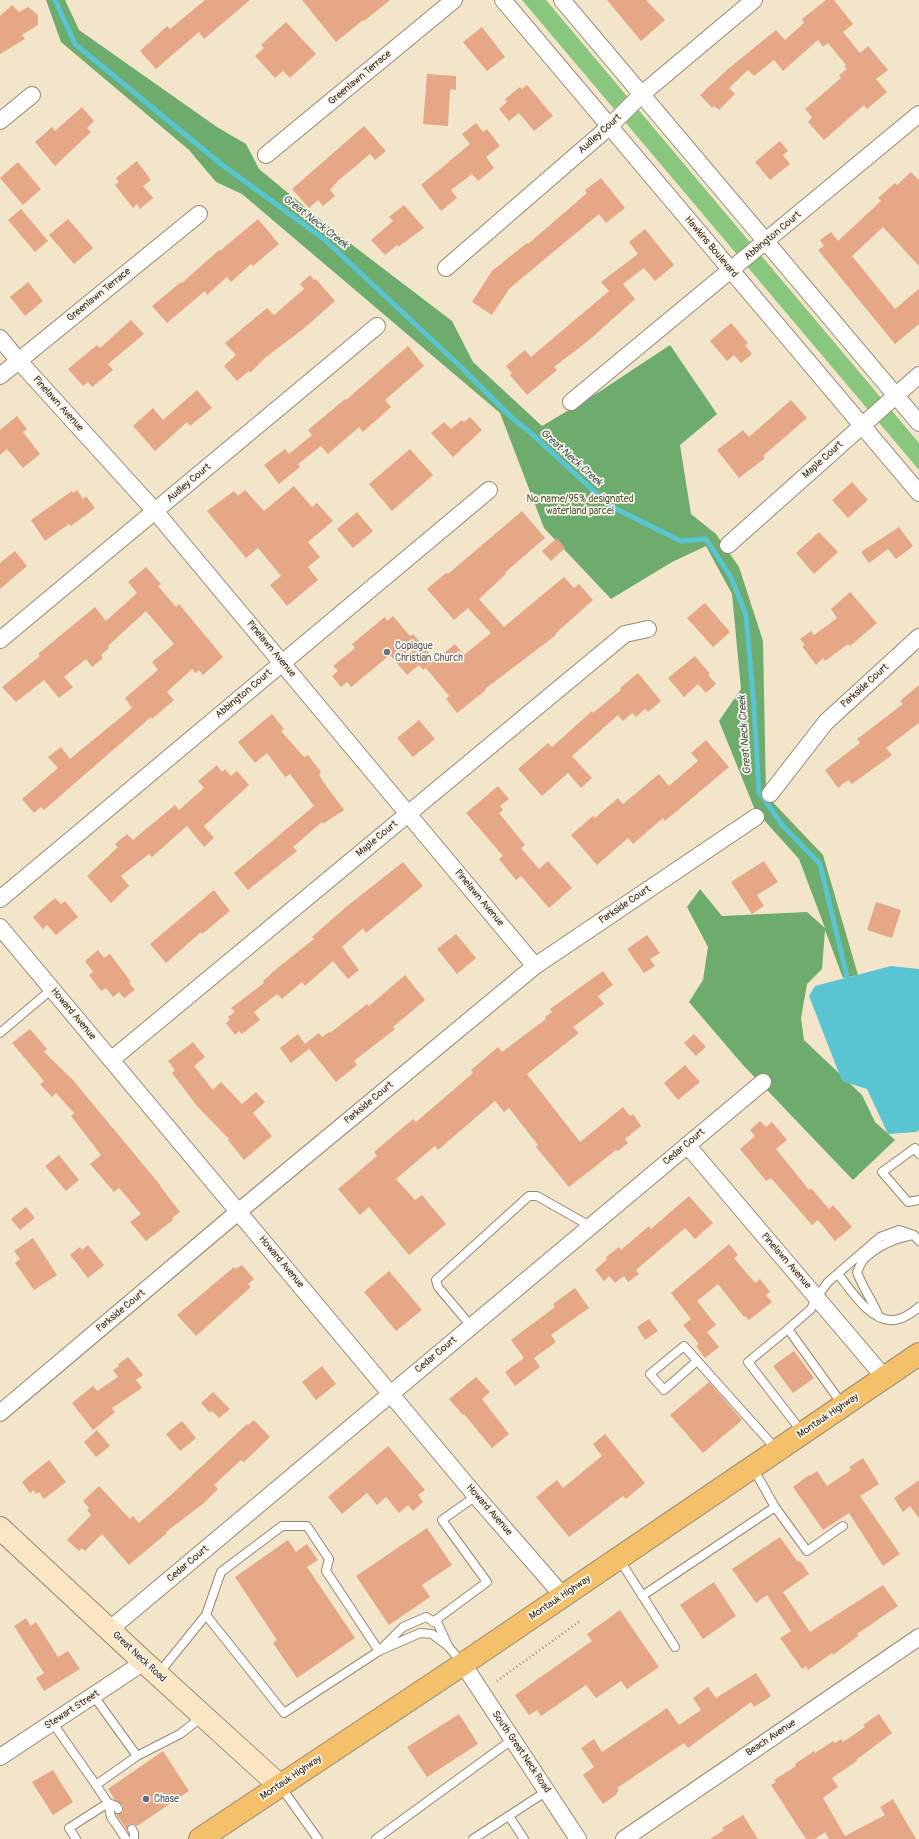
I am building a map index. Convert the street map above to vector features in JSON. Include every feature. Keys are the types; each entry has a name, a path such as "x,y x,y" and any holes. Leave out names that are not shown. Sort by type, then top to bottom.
{"main road":[{"name":"Montauk Highway","path":"200,1839 463,1664 919,1354"},
{"name":"Great Neck Road","path":"0,1528 279,1785"}],"street":[{"name":"Greenlawn Terrace","path":"266,155 454,0"},
{"name":"Hawkins Boulevard","path":"503,0 919,493"},
{"path":"562,0 919,423"},
{"name":"Audley Court","path":"446,268 610,126 642,94 754,0"},
{"path":"0,121 32,95"},
{"name":"Abbington Court","path":"571,402 919,114"},
{"name":"Greenlawn Terrace","path":"0,376 199,214"},
{"name":"Audley Court","path":"0,640 377,326"},
{"name":"Pinelawn Avenue","path":"0,338 18,360 156,511 535,966"},
{"name":"Maple Court","path":"728,545 919,375"},
{"name":"Abbington Court","path":"0,899 489,490"},
{"name":"Maple Court","path":"111,1060 625,634 648,629"},
{"name":"Parkside Court","path":"770,794 826,722 919,636"},
{"name":"Parkside Court","path":"0,1413 238,1212 535,966 756,817"},
{"name":"Howard Avenue","path":"0,927 238,1212 391,1392 476,1496 563,1596"},
{"name":"Cedar Court","path":"109,1630 391,1392 763,1082"},
{"name":"Pinelawn Avenue","path":"687,1145 884,1378"},
{"name":"Beach Avenue","path":"624,1839 919,1637"},
{"name":"South Great Neck Road","path":"463,1664 548,1791 578,1839"},
{"name":"Stewart Street","path":"0,1757 93,1695 151,1668"}],"lane":[{"path":"0,1033 52,989"},
{"path":"918,1149 882,1172 908,1202 919,1200"},
{"path":"471,1326 438,1287 436,1280 529,1196 536,1196 590,1226"},
{"path":"802,1433 748,1362 811,1309 817,1297 828,1282 880,1237 899,1230 917,1238"},
{"path":"879,1317 874,1305 862,1287 857,1272 864,1259 884,1245 899,1237 917,1238"},
{"path":"838,1274 864,1306 879,1317 893,1320 907,1316 919,1307"},
{"path":"788,1329 843,1407"},
{"path":"697,1361 664,1390 650,1374 684,1346 778,1451"},
{"path":"752,1468 775,1507 807,1551 843,1526"},
{"path":"434,1622 486,1582 442,1520 476,1496"},
{"path":"642,1596 775,1507"},
{"path":"151,1668 206,1615 221,1572 282,1526 307,1526 329,1559 326,1571 379,1652"},
{"path":"618,1558 675,1647"},
{"path":"206,1615 284,1713 379,1652 420,1633 432,1634 448,1646 463,1664"},
{"path":"379,1652 403,1627 426,1617 438,1624 448,1646"},
{"path":"93,1695 137,1756"},
{"path":"96,1785 137,1756 180,1734 203,1716"},
{"path":"52,1722 108,1803 111,1817 126,1839"},
{"path":"376,1839 513,1739"},
{"path":"279,1785 318,1839"},
{"path":"473,1839 548,1791"},
{"path":"108,1803 116,1806 118,1809"},
{"path":"76,1839 69,1828 108,1803"},
{"path":"509,1816 524,1839"},
{"path":"132,1829 134,1839"}],"path":[{"path":"497,1681 580,1621"}],"green space":[{"name":"No name/95% designated waterland parcel","path":"46,0 65,0 79,30 217,127 246,144 259,169 334,231 452,321 473,362 542,426 599,392 670,345 717,414 680,445 691,514 716,534 739,567 763,641 766,795 823,855 858,975 843,978 825,930 822,969 807,984 801,1018 804,1040 862,1095 875,1122 895,1140 853,1180 743,1065 689,1002 703,980 708,947 687,907 700,889 722,916 807,912 825,928 799,859 755,810 719,721 741,689 732,594 706,546 672,562 611,599 544,528 500,413 242,194 216,182 189,150 61,42"},
{"path":"522,0 546,0 919,443 919,470"}],"water":[{"path":"891,966 919,969 919,1130 916,1132 888,1134 867,1089 842,1081 809,996 815,986"}],"building":[{"path":"205,0 250,0 204,39 199,32 156,69 140,51 167,26 170,29"},
{"path":"302,0 390,0 336,42"},
{"path":"607,0 646,0 665,20 641,41"},
{"path":"826,0 834,0 853,24 843,32 860,53 868,46 888,70 876,79 887,92 867,109 864,105 824,140 808,122 812,117 805,109 841,78 839,75 847,69 844,66 846,65 828,43 823,47 818,40 783,71 774,60 754,76 748,70 729,88 735,94 719,110 714,106 712,108 700,95 728,69 776,30 785,40 804,23 802,19"},
{"path":"12,5 19,12 28,7 38,15 38,25 22,35 25,39 0,54 0,16"},
{"path":"286,22 316,54 290,78 283,71 275,78 255,56 264,48 261,45"},
{"path":"482,27 505,57 487,71 463,42"},
{"path":"427,74 456,76 456,90 450,89 448,126 423,124"},
{"path":"527,85 553,116 534,131 519,113 509,121 499,109 507,102 505,99 520,87 522,89"},
{"path":"82,107 94,121 87,128 91,132 55,166 35,142 52,127 55,131"},
{"path":"476,123 483,132 487,129 500,146 486,157 494,168 478,181 472,174 451,190 457,198 441,211 421,185 470,144 462,134"},
{"path":"364,126 386,151 375,160 370,154 339,180 330,190 335,196 323,206 318,200 309,208 292,189"},
{"path":"780,141 788,151 783,155 790,164 770,180 755,162"},
{"path":"137,161 151,180 143,186 153,198 140,209 137,204 133,208 115,185 119,182 116,178"},
{"path":"18,162 41,189 23,205 0,178"},
{"path":"911,172 919,180 919,266 883,227 852,256 895,309 919,289 919,324 895,344 818,250 824,246 820,240 831,232 838,241 881,201 878,198 895,183 897,185"},
{"path":"601,178 625,208 606,223 599,214 510,288 492,315 472,302 492,271 527,243 528,244 587,193 585,190"},
{"path":"404,205 424,228 398,247 397,245 385,255 371,240 393,221 389,217"},
{"path":"21,209 48,241 35,252 8,220"},
{"path":"68,219 93,248 74,264 49,235"},
{"path":"258,219 279,244 253,266 251,264 231,282 227,277 207,295 205,291 167,323 152,306 181,282 182,283 219,250 220,251"},
{"path":"645,229 674,265 655,281 644,268 623,284 635,299 588,341 554,367 557,370 527,395 510,375 512,373 506,366 525,350 531,357 609,291 601,282 638,254 629,242"},
{"path":"310,275 314,280 316,279 335,301 302,330 266,357 250,373 249,371 237,381 224,366 236,355 225,343 267,308 274,315 304,289 300,284"},
{"path":"28,282 43,301 25,316 10,297"},
{"path":"131,320 144,334 108,364 113,370 92,387 88,382 83,386 68,369 97,345 100,348"},
{"path":"731,323 748,343 745,345 752,354 741,363 734,355 727,361 710,341"},
{"path":"408,346 424,366 385,400 391,407 363,432 359,427 328,454 321,446 298,464 300,467 279,484 264,465 285,449 289,454 312,435 308,430 345,399 346,400"},
{"path":"197,390 212,408 190,426 187,422 155,451 133,426 153,408 163,420"},
{"path":"791,400 807,418 763,456 765,458 739,478 717,450 743,430 749,437"},
{"path":"17,416 27,429 23,432 40,454 23,468 7,449 0,455 0,430"},
{"path":"470,417 482,430 453,457 431,433 444,422 451,429 462,420 464,422"},
{"path":"410,449 433,475 392,511 369,484"},
{"path":"852,482 868,500 848,518 832,500"},
{"path":"294,486 312,507 317,503 333,521 308,542 320,557 308,567 318,580 287,606 270,585 281,576 258,548 246,558 207,511 234,491 238,496 245,490 264,511"},
{"path":"77,490 83,499 86,496 95,508 71,526 69,524 45,541 31,520 72,491 73,493"},
{"path":"522,511 545,538 509,569 505,573 506,574 479,599 504,627 564,577 574,588 579,584 593,600 555,634 556,635 485,689 486,690 457,713 446,699 449,696 426,668 455,644 464,655 491,633 468,608 454,620 427,589 446,573 448,574"},
{"path":"357,512 373,531 353,548 337,529"},
{"path":"899,527 913,546 896,559 888,549 869,563 861,552"},
{"path":"819,532 838,552 814,574 796,553"},
{"path":"557,538 565,548 551,561 542,551"},
{"path":"15,551 27,566 0,589 0,563"},
{"path":"146,567 161,584 158,586 176,607 179,604 223,657 203,675 199,670 196,673 192,669 167,692 174,700 152,719 151,717 44,810 41,807 34,813 22,799 58,768 48,757 61,747 70,759 132,708 125,698 158,670 152,662 174,644 146,611 108,646 109,648 101,655 103,658 92,667 86,659 64,677 73,687 59,698 44,680 16,702 2,687 40,656 38,654 95,607 106,621 137,593 128,582"},
{"path":"850,592 877,623 850,646 848,644 825,661 823,658 816,665 802,646 805,645 800,639 811,631 814,635 837,618 831,609"},
{"path":"705,603 730,632 713,647 687,618"},
{"name":"Copiague Christian Church","path":"393,616 410,636 413,634 435,660 423,670 419,665 407,675 390,655 351,687 347,682 341,687 332,676 338,671 333,666 355,648 352,644 385,617 387,621"},
{"path":"695,656 716,684 706,693 698,684 684,697 668,678"},
{"path":"638,673 661,701 648,712 645,709 636,717 632,713 623,721 618,715 572,756 592,778 581,788 568,773 542,796 518,769 548,743 552,747 592,711 593,713 621,690 620,688"},
{"path":"919,685 919,723 886,748 892,755 852,784 848,780 838,788 825,770 860,743 857,739 903,704 900,701"},
{"path":"272,714 284,729 281,731 304,757 308,755 321,772 319,774 322,780 344,810 323,824 322,822 293,847 297,851 248,890 234,873 314,806 290,774 285,777 267,753 255,763 238,742"},
{"path":"419,720 435,739 413,757 397,738"},
{"path":"706,740 729,767 665,821 663,818 633,844 628,838 597,865 571,835 593,816 595,818 618,798 623,804 659,774 669,786 698,761 691,753"},
{"path":"217,765 222,772 225,769 231,776 237,771 249,785 204,826 214,838 204,847 187,826 152,857 149,854 121,876 129,886 111,903 87,876 118,847 115,844 127,834 133,840 175,805 179,810 204,788 198,781"},
{"path":"498,786 509,799 500,806 503,810 499,813 525,845 521,848 539,869 548,861 572,888 549,908 521,876 516,880 499,859 503,856 466,813"},
{"path":"764,861 778,882 757,895 764,906 752,914 731,882"},
{"path":"403,862 423,886 366,933 363,928 342,947 359,970 348,979 333,961 305,986 302,982 282,999 277,994 254,1012 260,1020 242,1034 239,1031 235,1035 226,1023 230,1020 228,1017 235,1012 231,1008 264,983 263,981 314,939 312,937 346,907"},
{"path":"214,890 230,911 202,934 201,932 166,963 150,944"},
{"path":"55,898 61,904 65,901 78,917 56,935 47,925 43,929 33,917"},
{"path":"876,902 901,910 892,938 867,930"},
{"path":"456,934 476,958 457,974 437,949"},
{"path":"647,935 660,953 650,959 655,966 644,973 627,949"},
{"path":"98,950 104,958 110,954 131,982 129,983 135,990 124,998 119,992 113,997 106,988 101,991 89,975 93,972 85,961"},
{"path":"603,971 613,985 598,996 604,1004 573,1027 579,1033 527,1074 580,1142 623,1107 630,1116 633,1114 641,1126 625,1139 628,1143 618,1151 616,1150 569,1187 536,1147 538,1145 509,1108 504,1112 495,1101 438,1150 435,1146 396,1179 415,1200 422,1195 446,1224 409,1255 369,1207 360,1215 338,1189 377,1156 374,1152 413,1119 416,1122 473,1073 471,1070 498,1047 502,1052 546,1019 545,1017 552,1012 550,1009"},
{"path":"405,975 425,1000 393,1027 395,1029 354,1061 357,1065 336,1082 308,1047 309,1049 291,1063 280,1048 298,1034 305,1044 319,1033 322,1037 329,1032 330,1033 367,1004 369,1006"},
{"path":"30,1029 47,1049 44,1052 72,1079 161,1186 180,1212 172,1218 173,1220 146,1241 130,1222 141,1214 119,1188 114,1192 90,1164 101,1155 71,1116 74,1113 56,1093 52,1097 40,1084 44,1081 12,1043"},
{"path":"694,1034 706,1047 696,1056 684,1043"},
{"path":"193,1042 205,1057 194,1066 213,1090 221,1082 242,1104 256,1092 265,1102 253,1113 272,1136 244,1160 228,1140 229,1139 197,1106 172,1073 175,1070 168,1061"},
{"path":"685,1065 700,1082 678,1100 664,1083"},
{"path":"760,1121 766,1127 772,1122 787,1140 776,1149 809,1190 811,1188 829,1209 833,1205 852,1227 835,1241 818,1220 812,1225 771,1178 766,1181 740,1149 755,1136 750,1130"},
{"path":"59,1155 79,1180 66,1191 45,1166"},
{"path":"689,1196 713,1223 695,1239 685,1228 636,1270 639,1274 628,1282 624,1276 615,1283 609,1276 604,1281 595,1270 607,1259 606,1257 619,1247 621,1250 649,1226 651,1229"},
{"path":"26,1207 35,1218 20,1230 11,1219"},
{"path":"33,1238 57,1275 34,1290 15,1263 20,1259 14,1251"},
{"path":"729,1244 738,1255 734,1258 755,1283 760,1279 770,1292 766,1295 772,1302 749,1320 745,1316 744,1317 718,1284 697,1301 716,1325 707,1332 719,1347 705,1358 696,1346 699,1344 683,1325 691,1319 671,1293"},
{"path":"88,1245 104,1265 88,1278 70,1255 80,1247 82,1250"},
{"path":"242,1265 254,1279 248,1284 251,1287 196,1336 177,1315 234,1267 236,1269"},
{"path":"389,1271 422,1310 396,1331 364,1292"},
{"path":"575,1288 589,1308 551,1335 556,1342 534,1358 540,1367 515,1386 505,1372 524,1358 511,1340 555,1307 553,1304"},
{"path":"649,1319 658,1331 645,1340 637,1327"},
{"path":"794,1351 814,1378 793,1393 773,1366"},
{"path":"128,1357 143,1375 136,1380 142,1388 112,1408 115,1412 93,1430 72,1403 93,1386 97,1391 118,1377 113,1370 119,1366 118,1364"},
{"path":"322,1366 336,1384 316,1400 302,1382"},
{"path":"476,1377 490,1392 482,1399 509,1434 492,1448 464,1414 463,1415 449,1399"},
{"path":"709,1382 742,1420 703,1453 670,1415"},
{"path":"213,1392 230,1409 219,1418 212,1411 210,1413 201,1403"},
{"path":"254,1420 270,1437 244,1462 241,1460 214,1485 218,1489 204,1503 166,1532 167,1533 129,1565 102,1534 85,1551 82,1548 79,1551 67,1540 91,1515 87,1510 89,1508 83,1501 99,1486 130,1519 133,1516 139,1523 247,1424 248,1425"},
{"path":"182,1421 196,1438 180,1451 166,1434"},
{"path":"97,1430 110,1446 96,1457 84,1442"},
{"path":"605,1434 645,1483 626,1499 623,1496 569,1537 536,1497 557,1480 563,1488 602,1456 593,1444"},
{"path":"388,1446 425,1490 418,1495 423,1502 413,1511 408,1505 399,1513 386,1497 377,1505 367,1493 342,1514 328,1497"},
{"path":"863,1458 879,1484 860,1496 900,1554 883,1566 849,1513 823,1530 793,1487 817,1471 827,1486 851,1470 849,1467"},
{"path":"49,1460 66,1482 44,1499 39,1492 36,1494 34,1490 30,1493 22,1482"},
{"path":"919,1480 919,1518 910,1506 903,1512 894,1498"},
{"path":"427,1528 452,1565 422,1585 430,1597 389,1625 356,1576"},
{"path":"780,1537 797,1561 801,1562 809,1574 783,1592 810,1632 883,1585 898,1606 857,1634 858,1636 833,1655 832,1653 808,1670 806,1666 802,1669 780,1638 791,1631 767,1595 756,1603 732,1569"},
{"path":"288,1540 296,1552 307,1544 318,1560 307,1567 355,1638 297,1678 273,1643 277,1640 235,1577"},
{"path":"714,1582 736,1616 703,1639 680,1605"},
{"path":"620,1610 659,1667 627,1689 621,1681 596,1698 586,1685 541,1716 537,1710 529,1715 515,1695 592,1641 587,1634"},
{"path":"26,1618 31,1626 36,1622 58,1657 68,1651 80,1669 44,1691 36,1678 44,1673 14,1626"},
{"path":"756,1673 771,1696 754,1707 751,1702 688,1748 684,1743 617,1788 619,1791 616,1793 617,1794 603,1804 583,1775 594,1767 581,1748 594,1739 602,1752 667,1708 679,1725 701,1710 693,1698 708,1687 716,1698"},
{"path":"459,1714 478,1744 427,1777 407,1747"},
{"path":"879,1714 892,1733 856,1760 857,1761 832,1778 838,1787 823,1798 845,1836 885,1815 880,1807 893,1799 916,1839 829,1839 825,1832 815,1839 806,1839 771,1785 776,1782 774,1780 796,1766 795,1764 814,1751 815,1753 833,1741 835,1743 841,1739 843,1742 865,1727 863,1725"},
{"name":"Chase","path":"163,1751 189,1791 137,1826 129,1824 127,1830 116,1814 123,1812 123,1806 115,1800 108,1789"},
{"path":"53,1770 73,1802 53,1815 32,1782"},
{"path":"743,1815 758,1839 710,1839 724,1830 722,1828"}],"waterway":[{"name":"Great Neck Creek","path":"55,0 75,44 221,164 324,239 459,365 510,416 532,434 610,506 681,541 706,539 731,577 746,615 754,707 759,792 783,826 820,864 847,977 851,982"}],"place":[{"name":"Copiague Christian Church","path":"387,652"},
{"name":"Chase","path":"146,1799"}]}
